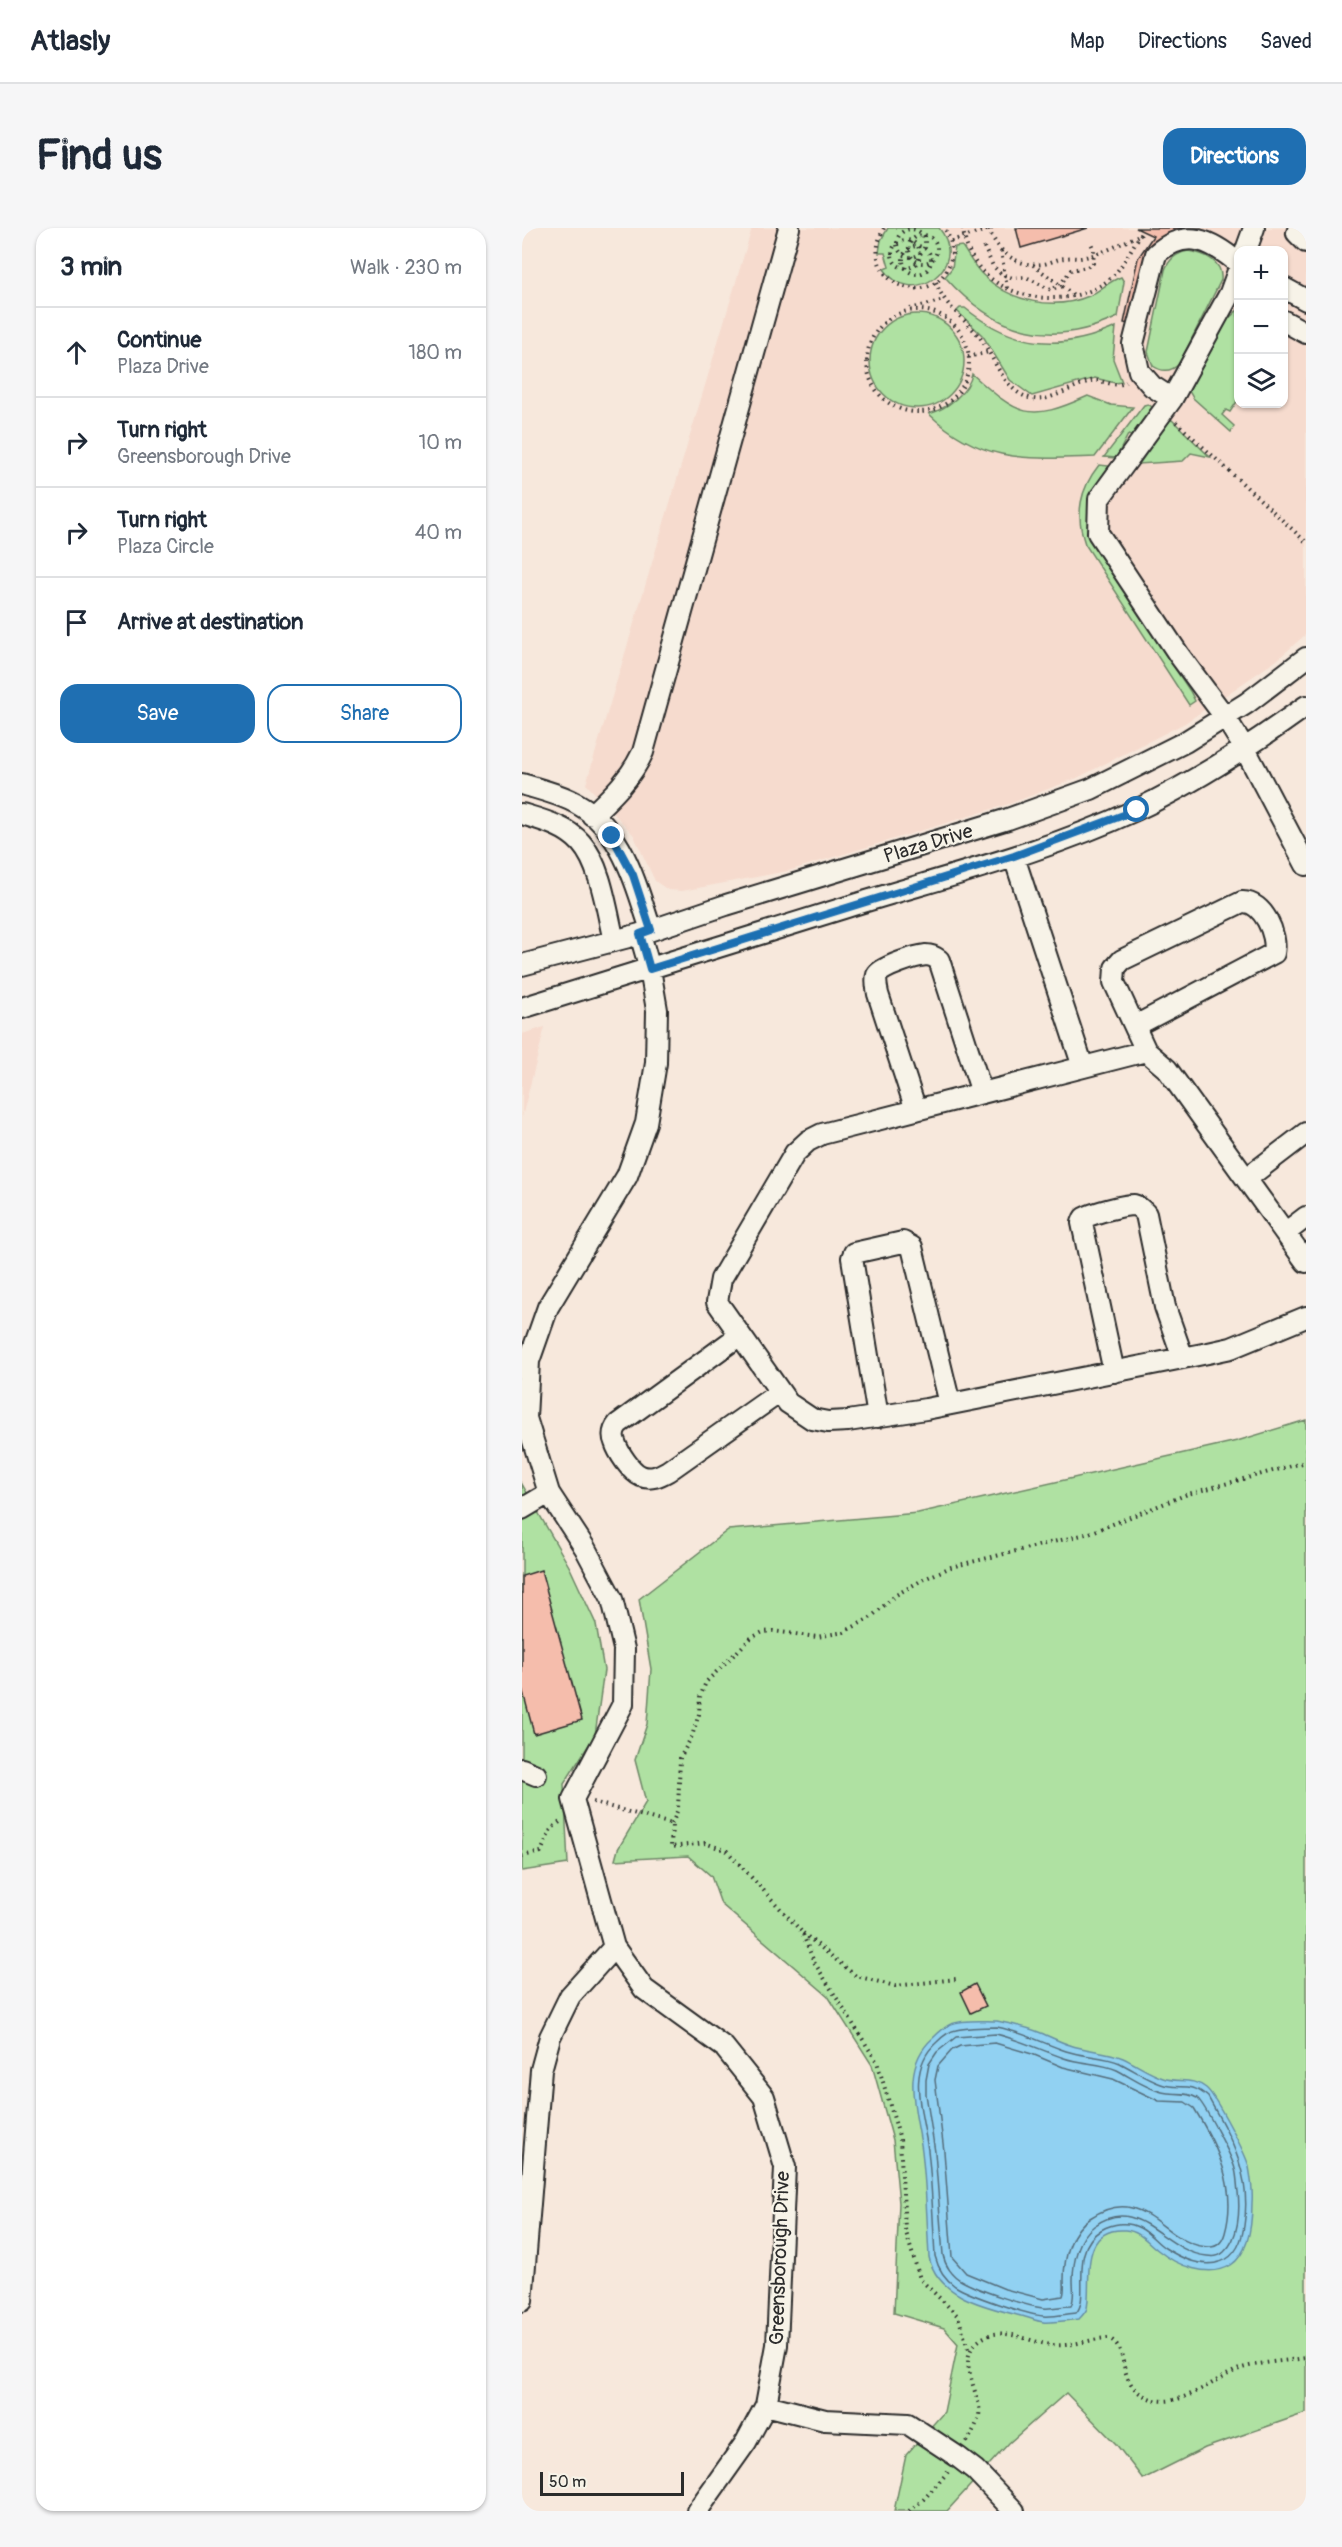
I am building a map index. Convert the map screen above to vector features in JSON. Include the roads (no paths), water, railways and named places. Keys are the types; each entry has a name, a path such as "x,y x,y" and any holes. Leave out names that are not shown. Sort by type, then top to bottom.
{"street":[{"path":"592,815 623,786 635,770 644,752 789,228"},
{"path":"1247,246 1254,228"},
{"path":"1299,228 1296,233 1306,243"},
{"path":"1168,405 1140,372 1133,344 1156,254 1167,243 1178,238 1199,238 1215,245 1234,259"},
{"path":"1288,290 1306,300"},
{"path":"1234,295 1168,405 1099,499 1098,533 1179,655 1226,717 1306,865"},
{"path":"1288,323 1306,333"},
{"name":"Plaza Drive","path":"522,965 645,932 1052,804 1091,789 1153,760 1226,717 1306,657"},
{"name":"Plaza Drive","path":"522,1008 1014,856 1137,810 1203,775 1306,706"},
{"path":"522,784 572,801 602,822 623,853 645,932 657,1010 658,1035 653,1094 646,1123 627,1176 548,1307 529,1360 526,1418 549,1493 522,1509"},
{"path":"522,814 553,824 581,843 597,874 614,941"},
{"path":"1014,856 1083,1067"},
{"path":"1135,1026 1274,952 1275,937 1258,907 1250,902 1242,902 1122,960 1115,968 1114,982 1146,1051 1167,1069 1306,1262"},
{"path":"916,1110 876,982 883,968 926,955 934,956 939,960 982,1093"},
{"path":"1146,1051 822,1134 808,1141 795,1153 721,1279 717,1302 788,1403 812,1419 838,1422 950,1404 1231,1348 1306,1317"},
{"path":"1246,1179 1306,1133"},
{"path":"1114,1372 1082,1223 1084,1218 1090,1215 1133,1205 1141,1208 1146,1214 1165,1307 1183,1358"},
{"path":"1285,1233 1306,1216"},
{"path":"878,1416 852,1258 854,1252 903,1242 912,1247 950,1404"},
{"path":"740,1335 618,1424 614,1430 615,1443 635,1473 648,1478 668,1471 780,1392"},
{"name":"Greensborough Drive","path":"549,1493 585,1548 612,1599 624,1649 623,1704 573,1799 614,1947 644,1989 724,2047 764,2097 785,2167 777,2345 766,2405 746,2442 697,2511"},
{"path":"522,2301 541,2070 550,2037 570,1996 614,1947"},
{"path":"766,2405 825,2420 908,2424 975,2470 1014,2511"}],"water":[{"path":"962,2021 997,2021 1030,2029 1077,2047 1117,2056 1163,2078 1190,2081 1206,2088 1230,2125 1249,2167 1252,2194 1251,2219 1246,2245 1237,2260 1231,2265 1213,2271 1193,2268 1174,2261 1135,2233 1125,2230 1110,2231 1100,2237 1090,2258 1086,2311 1079,2319 1055,2322 1040,2321 993,2309 965,2298 942,2282 934,2271 929,2257 922,2151 914,2106 913,2077 916,2063 923,2050 946,2027"}]}
